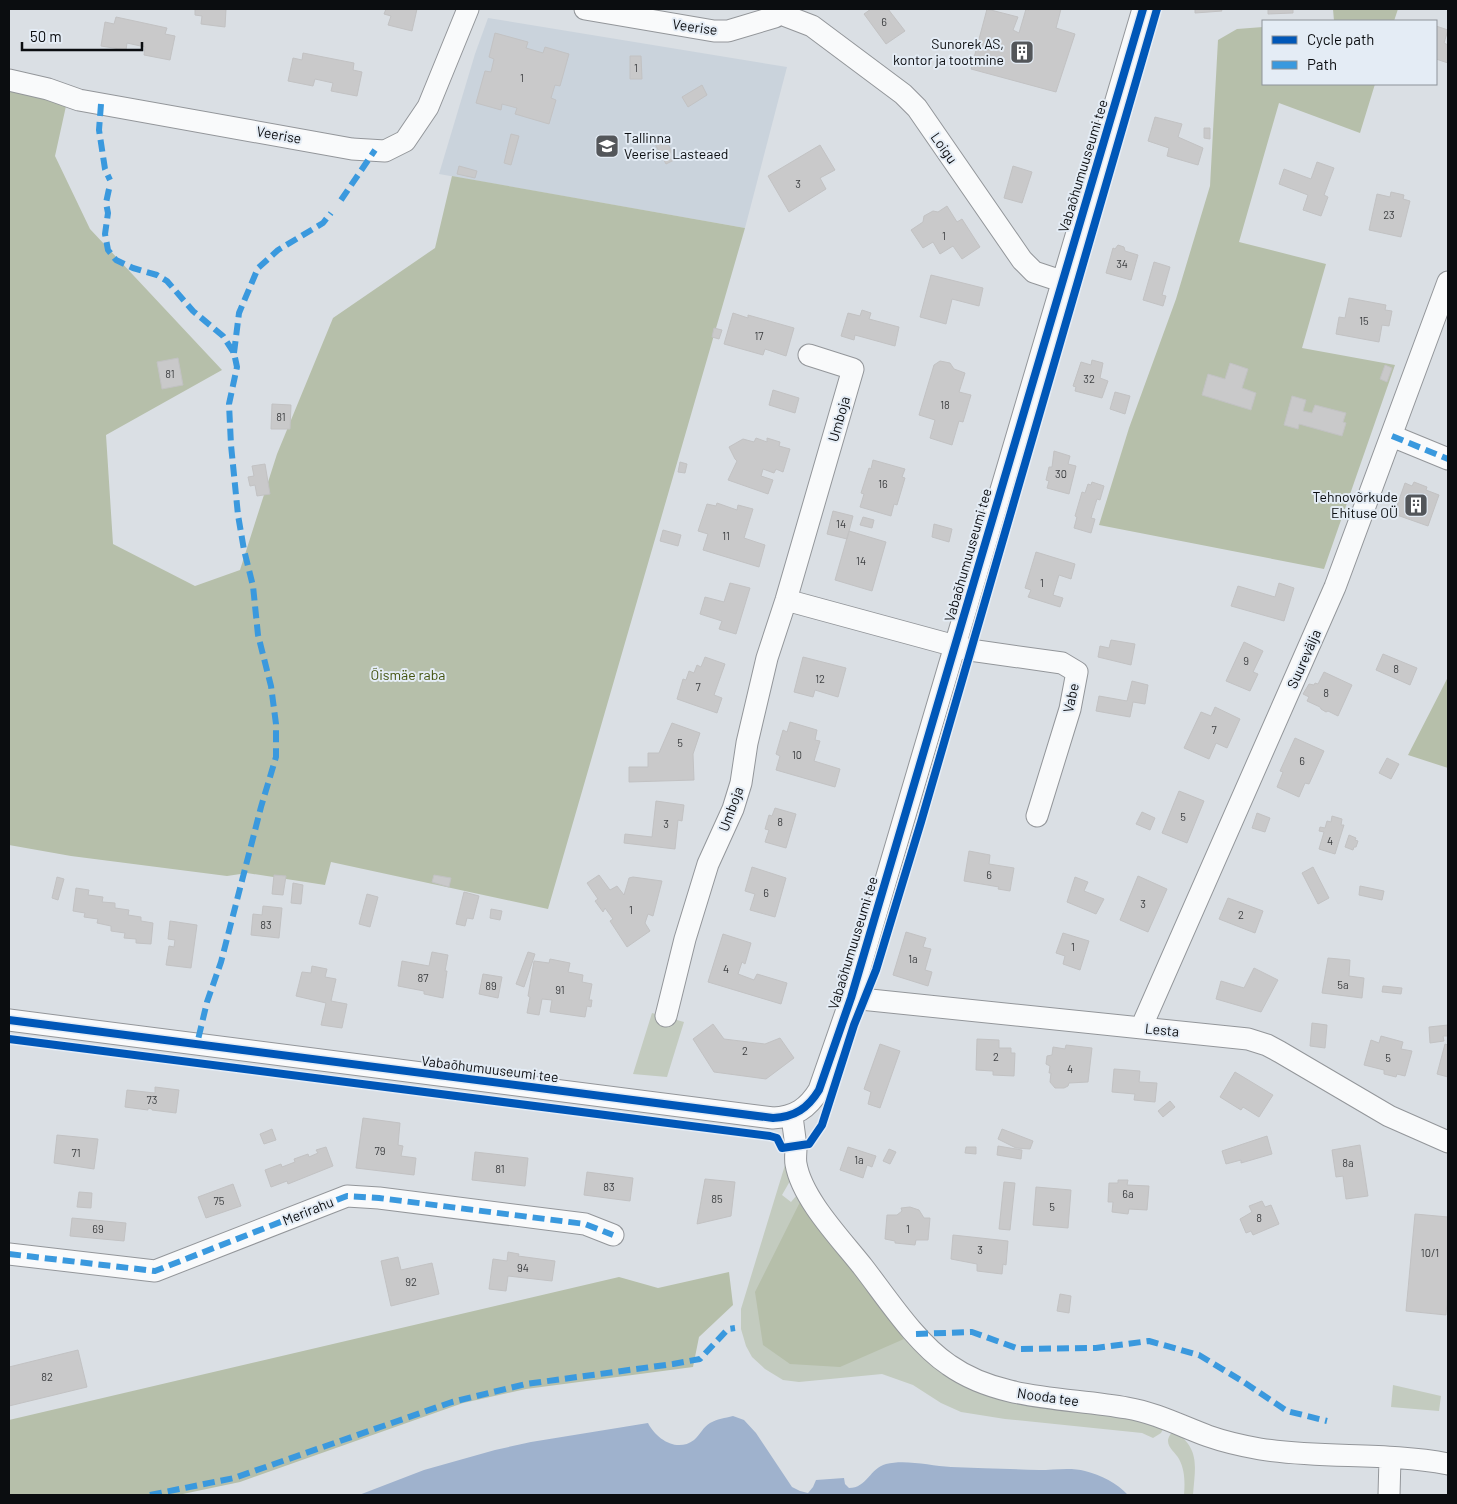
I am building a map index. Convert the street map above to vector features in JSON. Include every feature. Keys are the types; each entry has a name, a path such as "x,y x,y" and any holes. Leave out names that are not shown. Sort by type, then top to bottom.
{"street":[{"name":"Veerise","path":"9,80 48,89 79,100 352,149 385,151 405,141 428,107 468,9"},
{"name":"Veerise","path":"585,9 714,31 728,31 750,18 789,14"},
{"name":"Vabaõhumuuseumi tee","path":"9,1020 774,1118 792,1115 806,1108 819,1090 851,998 1061,281 1143,9"},
{"name":"Loigu","path":"789,14 903,94 917,108 1022,260 1034,272 1061,281"},
{"name":"Suurevälja","path":"1141,1028 1335,587 1448,282"},
{"name":"Umboja","path":"666,1016 685,939 708,864 734,809 767,658 786,600 853,369 809,355"},
{"path":"1392,436 1448,459"},
{"path":"786,600 955,646"},
{"name":"Vabe","path":"955,646 970,650 1062,663 1077,672 1070,709 1037,816"},
{"name":"Lesta","path":"851,998 1248,1039 1267,1046 1388,1116 1448,1142"},
{"name":"Nooda tee","path":"792,1115 796,1164 801,1180 816,1208 931,1351 948,1365 969,1378 993,1387 1019,1393 1128,1408 1154,1414 1209,1436 1260,1449 1306,1454 1367,1456 1448,1464"},
{"name":"Merirahu","path":"9,1254 154,1271 347,1196 379,1198 585,1224 613,1235"},
{"path":"1389,1495 1390,1458"}],"shaded area":[{"name":"Tallinna Veerise Lasteaed","path":"488,18 787,67 745,228 439,174 475,54"},
{"path":"652,1013 684,1022 667,1077 633,1074"},
{"path":"785,1165 790,1181 782,1195 791,1202 797,1195 924,1358 941,1373 970,1389 991,1396 1144,1421 1164,1427 1161,1433 1153,1438 1142,1433 1005,1419 961,1412 941,1403 913,1385 882,1374 799,1382 783,1380 765,1369 752,1357 746,1346 741,1329 741,1309"},
{"path":"1393,1385 1441,1396 1439,1411 1391,1407"},
{"path":"1173,1430 1182,1437 1192,1451 1195,1467 1193,1495 1184,1495 1182,1468 1179,1459 1168,1444 1168,1438"}],"green space":[{"path":"1333,9 1398,9 1394,20 1334,20"},
{"path":"1262,27 1262,85 1375,85 1360,133 1279,103 1239,242 1326,264 1302,348 1395,365 1324,569 1099,525 1129,428 1176,299 1210,186 1218,40 1237,29"},
{"name":"Õismäe raba","path":"9,88 66,106 55,156 90,229 222,370 106,435 113,544 195,586 240,570 277,454 333,318 435,248 452,176 745,228 548,909 331,862 325,885 247,873 227,876 71,856 9,845"},
{"path":"1448,677 1448,768 1408,755"},
{"path":"800,1202 904,1339 840,1367 790,1364 763,1345 755,1292"},
{"path":"729,1272 733,1305 699,1337 693,1367 526,1389 463,1403 240,1482 178,1495 9,1495 9,1420 619,1277 658,1288"}],"water":[{"path":"733,1416 744,1420 756,1433 792,1487 808,1493 816,1480 844,1478 845,1484 849,1488 855,1487 860,1485 881,1466 902,1462 951,1467 1080,1470 1108,1480 1128,1495 359,1495 424,1470 495,1450 531,1442 648,1423 662,1439 674,1445 687,1444 694,1440 710,1423"}],"building":[{"path":"195,9 226,9 225,27 201,24 202,16 195,15"},
{"path":"386,9 417,9 412,31 388,25 391,16 384,14"},
{"path":"871,9 888,9 905,31 886,44 864,14"},
{"name":"Sunorek AS, kontor ja tootmine","path":"987,9 1018,17 1013,30 1019,33 1026,9 1061,9 1056,28 1075,34 1056,92 971,69"},
{"path":"1195,9 1221,9 1222,11 1195,13"},
{"path":"1268,9 1293,9 1293,13 1268,14"},
{"path":"116,17 167,28 165,34 175,36 170,60 144,55 145,47 127,43 126,50 101,46 105,22 114,24"},
{"path":"1437,26 1448,30 1444,43 1448,45 1448,63 1437,59"},
{"path":"495,33 528,42 526,48 543,53 545,47 569,54 560,86 555,85 551,98 556,100 549,124 515,114 517,108 502,104 501,110 476,103 485,71 491,72 494,59 489,57"},
{"path":"303,53 354,63 353,70 362,72 357,96 331,91 333,83 315,79 313,86 288,81 293,58 302,60"},
{"path":"630,56 641,56 642,79 630,79"},
{"path":"702,85 707,95 688,107 682,97"},
{"path":"1155,117 1182,124 1178,137 1203,148 1198,165 1167,156 1169,148 1148,141"},
{"path":"1204,128 1210,128 1210,139 1204,138"},
{"path":"511,134 519,136 511,165 504,163"},
{"path":"665,139 676,159 666,164 655,144"},
{"path":"820,145 835,170 820,178 826,189 789,212 768,176"},
{"path":"1317,162 1334,168 1324,195 1328,197 1321,216 1303,210 1308,195 1279,184 1284,169 1311,179"},
{"path":"459,166 477,171 475,178 457,174"},
{"path":"1013,166 1032,172 1022,203 1004,198"},
{"path":"1391,192 1404,195 1403,199 1410,201 1401,237 1369,230 1377,194 1390,197"},
{"path":"947,206 957,222 962,219 980,247 962,259 953,246 940,254 933,242 923,248 911,230 923,222 924,216 933,211 938,212"},
{"path":"1118,245 1124,247 1125,251 1138,255 1131,280 1106,273 1113,248 1115,249"},
{"path":"1154,262 1170,267 1162,295 1166,296 1163,306 1143,300"},
{"path":"931,275 983,288 979,306 952,299 946,324 920,317"},
{"path":"1349,298 1386,305 1385,310 1392,311 1389,326 1382,325 1379,342 1336,334 1339,317 1345,318"},
{"path":"862,310 871,313 869,319 899,327 895,346 855,335 854,340 841,336 848,313 860,316"},
{"path":"733,313 748,318 748,315 794,328 786,356 765,349 763,355 724,344"},
{"path":"714,328 722,330 719,339 712,337"},
{"path":"178,358 183,385 162,389 157,362"},
{"path":"1092,360 1103,363 1100,378 1108,381 1102,398 1075,391 1076,387 1073,386 1081,362 1091,365"},
{"path":"940,361 950,363 954,369 965,373 959,392 971,395 963,422 959,421 952,445 930,438 935,420 919,415 934,365"},
{"path":"1230,363 1248,369 1242,388 1256,393 1251,410 1202,395 1208,374 1225,379"},
{"path":"1385,365 1392,368 1387,382 1380,379"},
{"path":"773,390 799,398 795,413 769,405"},
{"path":"1115,392 1130,396 1125,414 1110,409"},
{"path":"1292,396 1306,400 1303,411 1312,413 1315,405 1346,413 1343,422 1346,423 1342,436 1299,424 1298,429 1284,425"},
{"path":"272,404 291,405 290,429 271,429"},
{"path":"756,438 767,442 767,438 780,442 779,446 790,449 783,472 776,469 774,473 763,469 761,476 773,480 768,494 728,480 737,461 729,447 743,439 754,442"},
{"path":"1054,451 1070,456 1068,464 1076,466 1069,494 1047,488 1049,481 1046,480 1049,467 1052,467"},
{"path":"873,460 905,469 902,477 905,478 897,505 894,504 891,516 860,507 864,494 861,493"},
{"path":"680,462 687,464 685,473 678,472"},
{"path":"265,464 270,494 257,496 255,485 250,486 248,477 254,476 252,466"},
{"path":"1092,482 1104,486 1100,500 1097,499 1091,518 1095,519 1091,533 1074,528 1077,517 1075,516 1082,492 1085,493 1088,484 1091,485"},
{"name":"Tehnovõrkude Ehituse OÜ","path":"1414,482 1427,487 1426,490 1439,495 1428,526 1394,514 1405,483 1412,486"},
{"path":"717,503 737,510 738,505 753,509 744,538 765,545 759,567 703,550 708,534 698,531 707,504 716,506"},
{"path":"833,511 853,516 847,539 827,534"},
{"path":"863,517 874,520 872,528 860,525"},
{"path":"934,524 952,529 949,542 932,537"},
{"path":"663,530 681,535 678,546 660,541"},
{"path":"849,531 886,542 872,591 835,580"},
{"path":"1036,552 1075,564 1071,579 1059,575 1053,595 1063,598 1060,607 1028,597 1031,590 1025,588"},
{"path":"730,583 750,588 736,634 719,629 722,621 700,614 705,597 724,602"},
{"path":"1279,583 1294,588 1284,621 1231,606 1238,586 1275,597"},
{"path":"1111,640 1135,644 1131,665 1098,657 1100,646 1109,648"},
{"path":"1244,642 1263,651 1253,672 1258,674 1250,691 1226,681"},
{"path":"1383,654 1417,668 1410,685 1376,670"},
{"path":"705,657 725,664 714,695 722,698 717,713 677,699 683,679 686,680 689,671 694,673 697,665 701,667"},
{"path":"803,657 846,668 838,697 815,690 813,697 794,692"},
{"path":"1324,672 1352,685 1338,716 1328,711 1326,712 1307,701 1309,697 1303,694 1309,684 1318,684"},
{"path":"1132,681 1148,685 1145,704 1133,702 1130,717 1096,711 1099,696 1127,701"},
{"path":"1215,707 1240,719 1227,748 1216,743 1209,759 1184,748 1201,712 1211,716"},
{"path":"790,722 817,730 815,740 820,741 814,761 840,769 835,787 776,770 780,756 776,754 783,730 787,732"},
{"path":"672,723 700,733 693,754 694,780 629,782 629,767 648,767 648,753 659,753"},
{"path":"1295,738 1324,751 1309,784 1305,783 1299,797 1277,787 1283,772 1280,771"},
{"path":"1387,758 1399,764 1391,779 1379,773"},
{"path":"1179,791 1204,801 1187,843 1162,833"},
{"path":"656,801 684,805 682,821 678,820 675,849 624,843 625,834 652,837"},
{"path":"775,808 796,814 786,848 765,842 769,830 765,829 769,815 772,816"},
{"path":"1142,812 1155,818 1150,830 1136,824"},
{"path":"1257,813 1270,818 1265,832 1252,828"},
{"path":"1332,816 1342,819 1341,825 1344,825 1335,854 1319,849 1324,832 1319,831 1320,827 1325,828 1327,821 1331,822"},
{"path":"1349,835 1358,841 1353,850 1345,847"},
{"path":"969,851 990,855 989,864 1014,868 1010,891 998,889 999,887 964,881"},
{"path":"752,867 786,878 775,917 750,910 755,894 745,891"},
{"path":"1313,867 1329,898 1318,904 1302,873"},
{"path":"274,875 286,876 283,895 272,894"},
{"path":"434,875 451,878 449,887 432,882"},
{"path":"599,875 610,890 617,886 624,895 629,878 662,881 653,916 648,914 645,923 650,931 627,947 610,921 613,919 605,908 603,912 595,901 598,899 587,883"},
{"path":"1138,876 1167,889 1148,932 1120,920"},
{"path":"57,877 64,879 58,900 52,898"},
{"path":"1075,877 1088,882 1084,891 1104,899 1096,914 1067,902"},
{"path":"293,883 303,885 301,904 291,903"},
{"path":"1360,886 1384,891 1382,900 1359,895"},
{"path":"76,888 89,890 88,895 103,897 102,902 115,903 115,908 129,910 128,915 141,917 141,921 153,923 151,944 136,943 136,939 124,938 125,933 111,931 111,926 97,923 98,919 84,917 85,913 73,911"},
{"path":"464,892 479,896 473,919 467,918 465,926 456,924"},
{"path":"367,894 378,897 370,927 359,924"},
{"path":"1228,898 1263,911 1255,933 1219,919"},
{"path":"263,906 282,908 279,938 251,935 253,914 262,915"},
{"path":"491,909 502,911 500,920 490,918"},
{"path":"170,921 197,925 191,968 166,965 169,946 174,947 175,940 168,939"},
{"path":"906,932 926,938 923,947 931,949 925,970 932,972 928,986 893,975"},
{"path":"1063,933 1089,941 1080,970 1063,964 1065,956 1056,953"},
{"path":"723,934 751,943 745,964 742,962 738,974 754,980 757,974 787,983 781,1004 708,982"},
{"path":"432,952 448,955 443,998 424,994 424,991 398,986 402,961 429,966"},
{"path":"528,952 535,954 524,987 516,984"},
{"path":"1328,958 1350,960 1349,976 1364,978 1362,998 1322,993"},
{"path":"550,959 570,963 568,972 583,975 582,982 592,984 589,1000 592,1000 591,1007 587,1006 585,1017 550,1012 552,1000 542,999 539,1015 527,1013 534,961 549,963"},
{"path":"312,966 327,969 325,977 336,979 331,1001 347,1004 342,1028 321,1025 326,1003 296,996 302,972 311,973"},
{"path":"1254,968 1278,980 1261,1012 1216,999 1221,981 1244,988"},
{"path":"483,974 502,977 498,998 479,994"},
{"path":"1383,986 1402,988 1401,994 1382,992"},
{"path":"1312,1023 1327,1025 1325,1048 1310,1046"},
{"path":"713,1024 724,1039 765,1044 780,1038 794,1058 766,1079 714,1072 693,1039"},
{"path":"1448,1025 1448,1036 1443,1036 1444,1041 1430,1043 1429,1027"},
{"path":"1381,1036 1403,1042 1401,1049 1412,1051 1405,1076 1397,1074 1396,1077 1384,1074 1384,1070 1364,1065 1371,1040 1379,1043"},
{"path":"977,1039 999,1040 999,1048 1011,1048 1011,1053 1015,1053 1014,1076 993,1075 993,1071 976,1070"},
{"path":"880,1044 900,1051 880,1108 868,1104 871,1092 864,1089"},
{"path":"1445,1044 1448,1045 1448,1077 1437,1074"},
{"path":"1066,1045 1092,1048 1088,1082 1069,1083 1064,1088 1055,1088 1050,1082 1051,1073 1049,1073 1050,1066 1046,1064 1047,1056 1052,1055 1053,1047 1065,1049"},
{"path":"1114,1069 1140,1071 1139,1082 1157,1083 1155,1102 1134,1100 1135,1094 1112,1092"},
{"path":"1235,1072 1273,1095 1259,1117 1243,1107 1241,1110 1220,1097"},
{"path":"155,1087 179,1090 176,1113 148,1108 148,1110 125,1107 127,1090 155,1093"},
{"path":"1170,1101 1175,1107 1163,1117 1158,1111"},
{"path":"363,1118 400,1123 398,1145 403,1146 401,1156 416,1158 414,1175 356,1168"},
{"path":"272,1129 276,1140 264,1144 260,1134"},
{"path":"1002,1129 1033,1141 1030,1149 1016,1148 998,1139"},
{"path":"57,1135 98,1139 94,1169 54,1163"},
{"path":"1267,1136 1272,1154 1241,1163 1241,1160 1226,1164 1222,1151"},
{"path":"1360,1145 1368,1196 1346,1199 1343,1176 1336,1177 1332,1150"},
{"path":"998,1146 1022,1150 1021,1159 997,1155"},
{"path":"326,1147 333,1166 288,1184 287,1181 271,1187 265,1170 281,1164 282,1167 295,1162 294,1159 308,1154 309,1157 318,1153 316,1150"},
{"path":"848,1147 876,1156 872,1167 867,1165 863,1178 840,1170"},
{"path":"966,1147 976,1147 976,1154 965,1153"},
{"path":"889,1149 896,1152 890,1164 883,1161"},
{"path":"475,1152 528,1158 525,1186 472,1180"},
{"path":"587,1172 633,1178 630,1201 584,1195"},
{"path":"705,1179 735,1182 731,1216 697,1224"},
{"path":"1118,1180 1128,1180 1127,1185 1149,1186 1147,1210 1129,1209 1128,1214 1112,1212 1113,1202 1108,1202 1109,1183 1118,1183"},
{"path":"1004,1182 1015,1183 1010,1230 999,1229"},
{"path":"233,1184 241,1206 206,1218 198,1197"},
{"path":"1036,1187 1071,1190 1068,1228 1033,1225"},
{"path":"79,1192 92,1193 91,1208 77,1207"},
{"path":"1262,1201 1265,1207 1271,1205 1279,1224 1253,1235 1251,1231 1246,1233 1240,1219 1252,1212 1249,1206"},
{"path":"910,1207 919,1210 924,1218 930,1218 928,1240 916,1240 915,1245 895,1243 895,1241 885,1239 887,1215 897,1215 902,1211 901,1208"},
{"path":"1415,1214 1448,1217 1446,1315 1406,1311"},
{"path":"72,1218 126,1223 124,1241 70,1236"},
{"path":"953,1235 1008,1241 1006,1265 1003,1264 1002,1274 977,1271 977,1264 951,1259"},
{"path":"508,1252 519,1254 518,1256 555,1261 552,1281 508,1276 506,1291 489,1289 493,1259 507,1261"},
{"path":"398,1257 401,1270 432,1263 439,1294 391,1306 381,1261"},
{"path":"1060,1294 1071,1296 1069,1313 1057,1311"},
{"path":"78,1350 87,1387 9,1406 9,1367"}],"marked path":[{"path":"101,104 99,130 105,169 110,180"},
{"path":"341,200 375,150"},
{"path":"109,189 106,203 108,213 105,234 108,250 116,260 133,268 157,275 167,281 193,311 223,336 234,353 237,367 229,404 238,515 253,586 258,635 271,686 276,724 276,757 261,807 221,962 207,1002 197,1044"},
{"path":"234,353 239,313 258,268 278,250 323,223 331,213"},
{"path":"1392,436 1448,459"},
{"path":"9,1254 155,1271 347,1196 379,1198 585,1224 613,1235"},
{"path":"150,1495 234,1478 452,1402 526,1384 700,1359 728,1329 735,1328"},
{"path":"916,1334 972,1332 1019,1349 1096,1348 1149,1341 1199,1355 1287,1411 1327,1421"}],"cycle path":[{"path":"9,1020 773,1118 788,1116 805,1107 819,1090 851,998 1143,9"},
{"path":"9,1039 770,1136 777,1138 782,1148 809,1144 822,1125 854,1025 876,970 921,822 1157,9"}],"place":[{"name":"Sunorek AS, kontor ja tootmine","path":"1022,52"},
{"name":"Tallinna Veerise Lasteaed","path":"607,146"},
{"name":"Tehnovõrkude Ehituse OÜ","path":"1416,505"}]}
